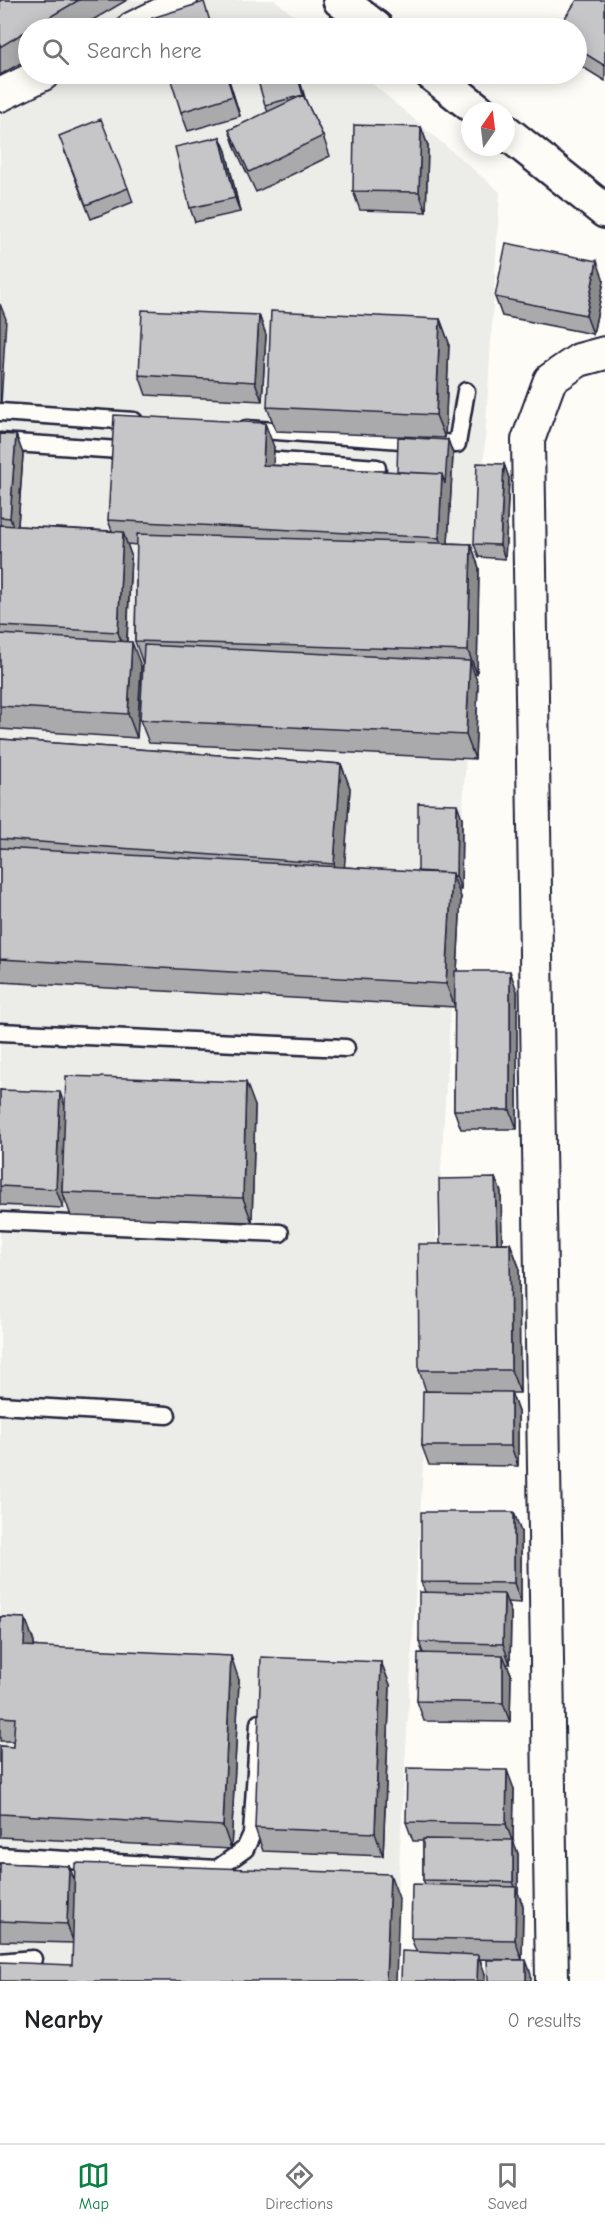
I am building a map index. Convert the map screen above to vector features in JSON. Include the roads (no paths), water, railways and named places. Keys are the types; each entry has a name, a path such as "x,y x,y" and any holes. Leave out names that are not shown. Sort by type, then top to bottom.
{"street":[{"path":"154,18 165,13 181,0"},
{"path":"340,0 363,18"},
{"path":"0,95 23,84"},
{"path":"445,84 468,102"},
{"path":"515,139 605,211"},
{"path":"552,1981 528,440 550,380 579,360 605,353"}],"lane":[{"path":"234,428 457,444 466,391"},
{"path":"0,412 152,423"},
{"path":"0,442 153,453"},
{"path":"235,458 376,468"},
{"path":"0,1032 346,1048"},
{"path":"0,1221 280,1233"},
{"path":"0,1405 167,1415"},
{"path":"0,1856 217,1869 245,1849 252,1834 260,1704"},
{"path":"0,1962 33,1959"}]}
